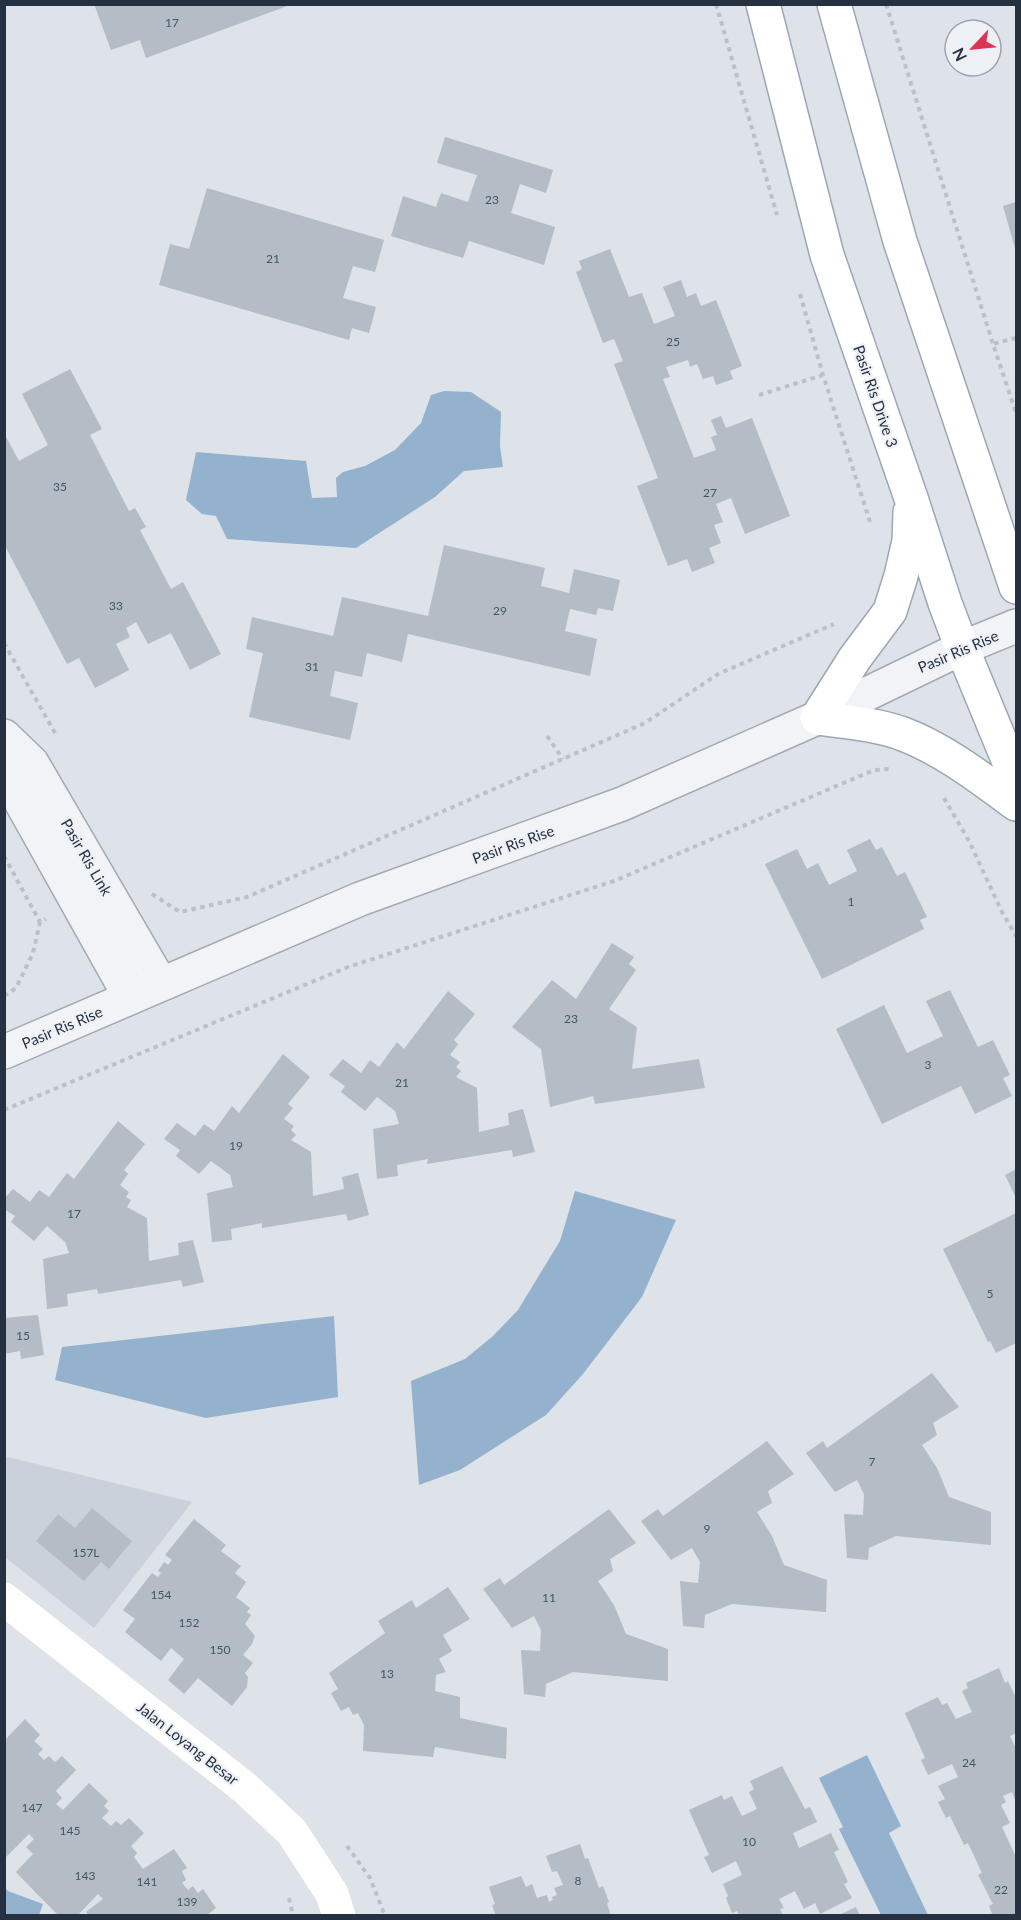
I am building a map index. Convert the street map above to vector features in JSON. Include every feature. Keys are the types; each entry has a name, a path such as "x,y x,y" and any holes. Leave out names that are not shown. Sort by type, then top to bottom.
{"main road":[{"name":"Pasir Ris Drive 3","path":"763,4 827,255 962,648 1017,779"},
{"path":"834,4 900,241 1017,587"},
{"path":"911,498 909,541 902,576 890,611 855,658 817,718 862,724 902,733 929,746 980,777 1017,804"},
{"name":"Jalan Loyang Besar","path":"4,1599 246,1788 292,1832 332,1894 339,1916"}],"street":[{"name":"Pasir Ris Rise","path":"4,1052 360,899 622,804 817,718 962,648 1017,626"},
{"name":"Pasir Ris Link","path":"4,736 32,763 161,984"},
{"name":"Pasir Ris Link","path":"4,761 7,777 130,997"}],"path":[{"path":"886,4 993,344 1017,413"},
{"path":"993,344 1017,338"},
{"path":"759,395 823,375"},
{"path":"204,907 247,897 645,723 718,674 840,621"},
{"path":"547,736 563,759"},
{"path":"4,1110 348,967 614,881 874,770 896,768"},
{"path":"941,794 969,841 1002,912 1017,936"},
{"path":"4,856 40,922"}],"shaded area":[{"path":"4,1456 192,1502 94,1628 5,1557"}],"water":[{"path":"444,391 471,392 501,412 500,446 503,467 464,471 435,497 356,548 227,539 216,516 202,514 186,500 196,452 306,461 312,498 337,497 336,478 343,472 365,466 395,450 421,423 431,395"},
{"path":"575,1191 676,1220 642,1297 583,1374 546,1415 460,1470 419,1485 411,1381 465,1359 493,1336 518,1310 560,1241"},
{"path":"334,1316 338,1397 206,1418 55,1380 62,1347"},
{"path":"867,1755 901,1826 889,1833 928,1915 881,1915 839,1829 843,1827 819,1778"},
{"path":"4,1887 8,1891 43,1904 39,1915 5,1915"}],"building":[{"path":"94,4 290,5 146,58 140,40 111,50"},
{"path":"445,137 553,170 546,193 520,184 511,213 555,227 544,265 469,241 463,258 391,236 403,196 436,207 441,193 468,202 477,175 437,163"},
{"path":"207,188 384,240 375,272 353,266 343,298 376,307 369,333 352,328 349,340 159,285 170,244 189,249"},
{"path":"1016,202 1016,252 1003,206"},
{"path":"610,249 629,297 642,293 654,324 675,316 663,287 681,280 687,297 696,293 701,306 716,300 742,366 730,371 733,379 716,385 713,376 703,379 697,364 690,367 688,360 666,367 670,377 663,379 694,458 716,450 711,437 717,435 711,420 721,416 726,428 752,418 790,516 745,534 731,498 716,504 723,522 714,525 721,543 709,548 715,563 692,572 687,559 668,566 637,486 658,478 614,364 623,361 614,339 603,343 576,272 582,269 579,261"},
{"path":"70,369 102,429 90,435 129,511 135,508 146,527 140,530 171,589 183,582 221,654 190,670 171,633 148,644 136,622 126,628 130,637 116,644 129,670 95,688 79,658 67,664 4,544 4,433 19,461 48,445 22,394"},
{"path":"444,545 545,568 541,586 569,593 574,569 620,580 613,611 598,608 596,615 570,609 565,631 597,639 590,676 408,634 402,662 367,653 362,677 335,671 330,696 358,703 350,740 249,717 263,653 246,649 252,617 333,636 342,597 428,616"},
{"path":"870,839 876,850 882,847 897,876 905,872 927,917 920,920 924,929 822,979 765,864 797,849 807,869 818,863 829,885 857,871 847,850"},
{"path":"612,943 634,957 629,964 636,970 609,1009 637,1027 632,1069 699,1059 705,1088 595,1104 593,1096 550,1107 541,1049 512,1027 552,980 576,999"},
{"path":"950,990 978,1047 993,1040 1010,1075 1003,1078 1012,1096 975,1114 961,1086 882,1124 836,1029 884,1005 907,1053 943,1036 926,1001"},
{"path":"448,991 475,1014 454,1040 458,1044 450,1055 460,1062 456,1067 461,1071 456,1077 477,1088 479,1132 509,1125 508,1113 523,1109 535,1152 513,1157 512,1150 427,1164 428,1159 397,1165 398,1176 377,1179 373,1129 399,1124 395,1111 377,1097 365,1111 341,1092 345,1086 329,1075 343,1059 361,1073 370,1060 379,1067 397,1042 404,1049"},
{"path":"283,1054 310,1077 288,1104 293,1108 284,1119 294,1126 291,1130 296,1135 291,1140 311,1152 313,1196 344,1189 342,1177 358,1173 369,1215 348,1221 346,1214 262,1228 262,1223 231,1229 232,1240 212,1242 207,1193 233,1187 230,1175 211,1161 199,1174 176,1156 180,1150 164,1139 177,1123 195,1136 204,1124 214,1131 232,1106 239,1113"},
{"path":"118,1121 145,1144 124,1170 128,1174 120,1185 129,1192 126,1197 131,1200 127,1207 147,1218 149,1261 179,1255 178,1243 193,1240 204,1282 183,1287 181,1280 98,1294 97,1289 67,1294 68,1306 47,1309 43,1259 69,1253 65,1242 47,1226 34,1241 11,1222 15,1216 4,1209 4,1199 13,1189 30,1202 39,1190 49,1197 67,1173 74,1179"},
{"path":"1016,1169 1016,1198 1005,1175"},
{"path":"1016,1213 1016,1343 996,1353 990,1341 988,1342 943,1249"},
{"path":"38,1315 44,1355 21,1359 20,1351 4,1354 4,1318"},
{"path":"932,1373 959,1407 933,1423 937,1435 922,1445 937,1468 949,1497 991,1512 991,1545 896,1536 869,1548 868,1560 847,1558 844,1514 863,1515 864,1494 857,1480 835,1492 806,1453 823,1441 827,1448"},
{"path":"767,1441 794,1474 768,1491 772,1503 757,1512 772,1536 784,1565 827,1580 826,1612 732,1604 705,1615 704,1628 683,1626 680,1581 698,1583 700,1562 692,1548 671,1560 641,1521 658,1509 663,1516"},
{"path":"92,1508 132,1541 109,1569 101,1562 84,1581 36,1541 58,1514 75,1528"},
{"path":"609,1509 636,1543 610,1559 613,1571 598,1581 614,1605 626,1634 668,1649 668,1681 573,1672 546,1684 545,1697 524,1694 521,1650 540,1651 541,1630 534,1616 512,1628 483,1589 500,1578 504,1585"},
{"path":"194,1519 226,1545 221,1551 241,1566 235,1573 246,1582 236,1597 250,1608 247,1612 251,1615 245,1624 255,1636 243,1655 253,1663 245,1673 248,1677 247,1687 232,1706 198,1678 184,1694 168,1680 184,1659 171,1648 161,1661 125,1632 135,1619 123,1610 152,1573 158,1577 161,1573 158,1571 164,1562 168,1565 172,1560 165,1555"},
{"path":"448,1587 470,1619 443,1635 452,1651 439,1659 446,1672 436,1675 435,1691 460,1697 460,1718 507,1728 506,1759 435,1747 433,1757 363,1751 364,1725 358,1713 353,1715 349,1707 341,1711 331,1693 338,1689 329,1673 385,1633 378,1621 412,1600 416,1608"},
{"path":"999,1668 1005,1683 1008,1681 1016,1698 1016,1733 1010,1736 1016,1749 1016,1802 1012,1792 1003,1796 1006,1802 1001,1805 1010,1823 1002,1827 1016,1857 1016,1916 993,1916 989,1906 993,1904 978,1875 982,1873 968,1843 964,1845 950,1816 946,1818 938,1802 945,1799 938,1786 958,1777 952,1764 928,1775 921,1760 925,1758 905,1713 938,1697 942,1705 947,1703 956,1719 972,1712 962,1691 968,1688 966,1683"},
{"path":"25,1719 40,1735 34,1741 43,1749 38,1754 44,1760 49,1756 55,1762 62,1756 76,1770 56,1791 62,1798 56,1804 63,1810 89,1783 108,1801 104,1806 109,1811 102,1818 111,1826 116,1821 121,1825 129,1818 144,1833 131,1846 137,1853 134,1857 143,1869 174,1849 187,1868 182,1871 186,1880 182,1883 188,1890 193,1886 198,1893 203,1889 216,1908 206,1916 89,1916 86,1912 103,1899 98,1894 77,1916 59,1916 16,1872 33,1854 26,1847 34,1839 29,1834 4,1859 4,1741"},
{"path":"782,1766 805,1809 810,1807 817,1822 793,1833 799,1848 831,1833 839,1850 834,1852 848,1882 844,1884 852,1898 820,1914 815,1903 804,1909 795,1891 779,1899 784,1908 780,1909 783,1916 740,1916 737,1911 732,1913 723,1884 742,1875 736,1861 712,1873 704,1857 709,1855 689,1810 722,1795 724,1800 732,1796 742,1816 757,1809 749,1792 754,1789 750,1781"},
{"path":"580,1844 599,1888 603,1886 611,1916 496,1916 492,1905 495,1904 489,1887 521,1876 526,1887 532,1884 537,1898 547,1895 549,1902 557,1895 554,1888 563,1885 557,1871 552,1872 546,1856"},
{"path":"856,1907 860,1916 837,1916"}]}
